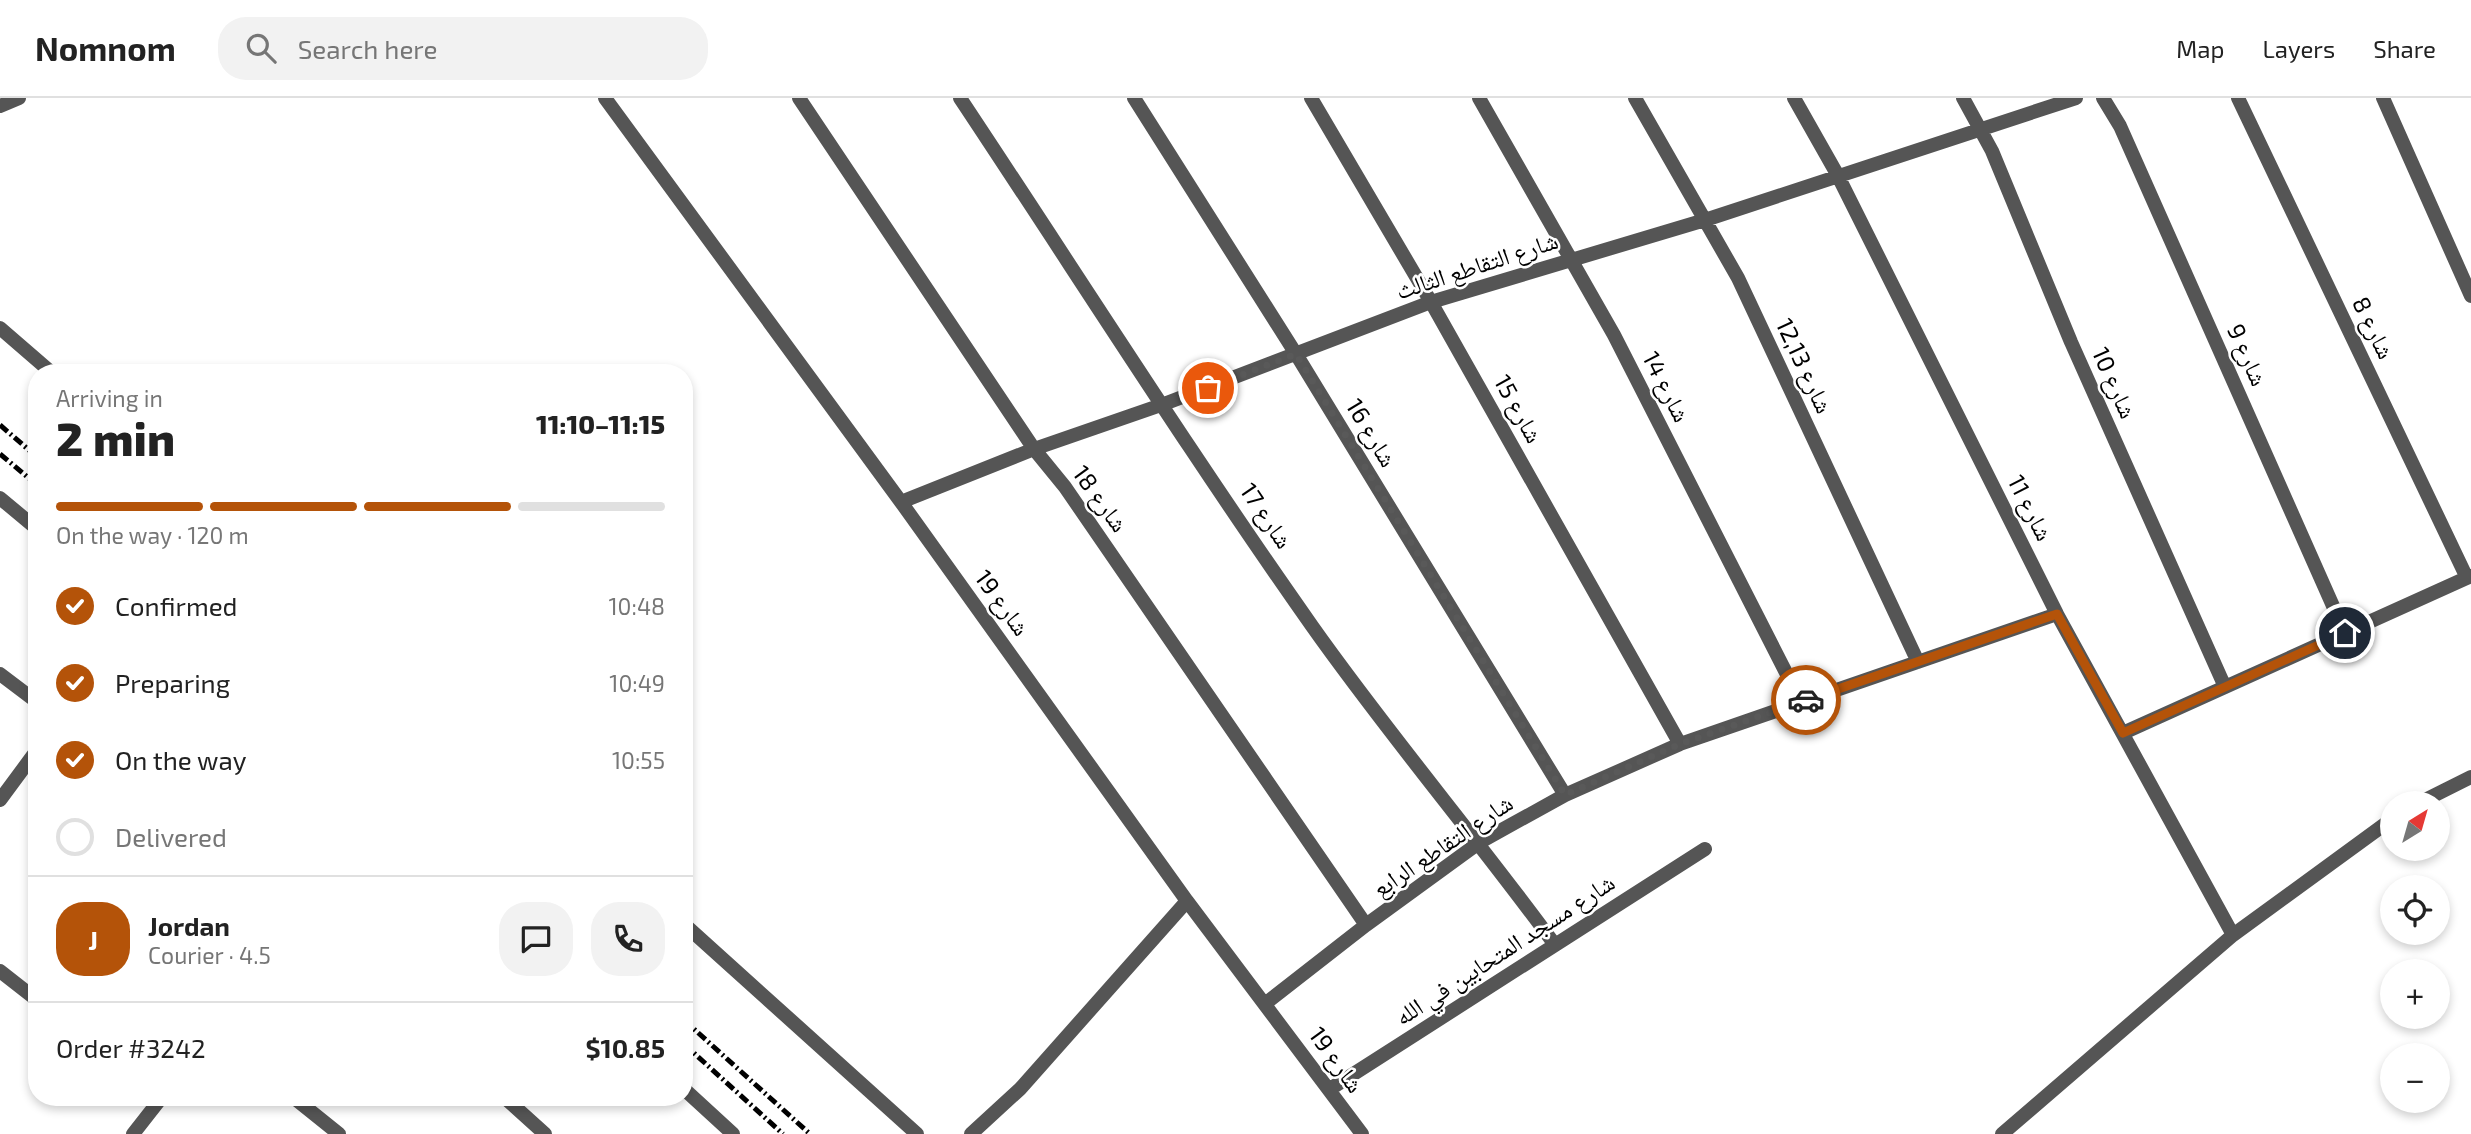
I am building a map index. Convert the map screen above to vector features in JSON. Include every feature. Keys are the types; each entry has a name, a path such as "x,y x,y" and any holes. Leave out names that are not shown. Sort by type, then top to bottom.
{"street":[{"path":"0,106 19,98"},
{"name":"شارع 19","path":"605,98 901,502 1187,901 1362,1134"},
{"name":"شارع 18","path":"799,98 1034,449 1065,487 1366,925"},
{"name":"شارع 17","path":"960,98 1311,625 1394,736 1480,842 1555,945"},
{"name":"شارع 16","path":"1133,98 1296,354 1565,795"},
{"name":"شارع 15","path":"1311,98 1431,302 1680,744"},
{"name":"شارع 14","path":"1479,98 1614,335 1801,702"},
{"name":"شارع 12,13","path":"1635,98 1738,278 1918,662"},
{"name":"شارع 11","path":"1794,98 1837,174 2057,614 2233,935"},
{"name":"شارع 10","path":"1963,98 1982,130 2071,342 2225,687"},
{"name":"شارع التقاطع الثالث","path":"901,502 1034,449 1164,404 1431,302 1705,220 1837,174 2076,98"},
{"name":"شارع 9","path":"2103,98 2120,127 2345,633"},
{"name":"شارع 8","path":"2238,98 2469,577"},
{"path":"2384,98 2471,296"},
{"path":"0,328 42,364"},
{"path":"0,498 28,521"},
{"path":"2123,733 2469,577"},
{"name":"شارع التقاطع الرابع","path":"1266,1003 1366,925 1480,842 1565,795 1680,744 2057,614"},
{"path":"0,674 28,695"},
{"path":"0,800 28,762"},
{"path":"2443,791 2471,777"},
{"path":"2002,1134 2233,935 2380,828"},
{"name":"شارع مسجد المتحابين في الله","path":"1330,1089 1705,849"},
{"path":"971,1134 1020,1089 1187,901"},
{"path":"693,933 917,1134"},
{"path":"0,971 28,993"},
{"path":"693,1097 733,1134"},
{"path":"133,1134 154,1106"},
{"path":"304,1106 339,1134"},
{"path":"514,1106 545,1134"}],"railway":[{"path":"0,425 28,449"},
{"path":"0,454 28,477"},
{"path":"693,1028 810,1134"},
{"path":"693,1052 783,1134"}],"way so far":[{"path":"1208,388 1296,354 1565,795 1680,744 1806,700"}],"route":[{"path":"1806,700 2057,614 2123,733 2345,633"}]}
